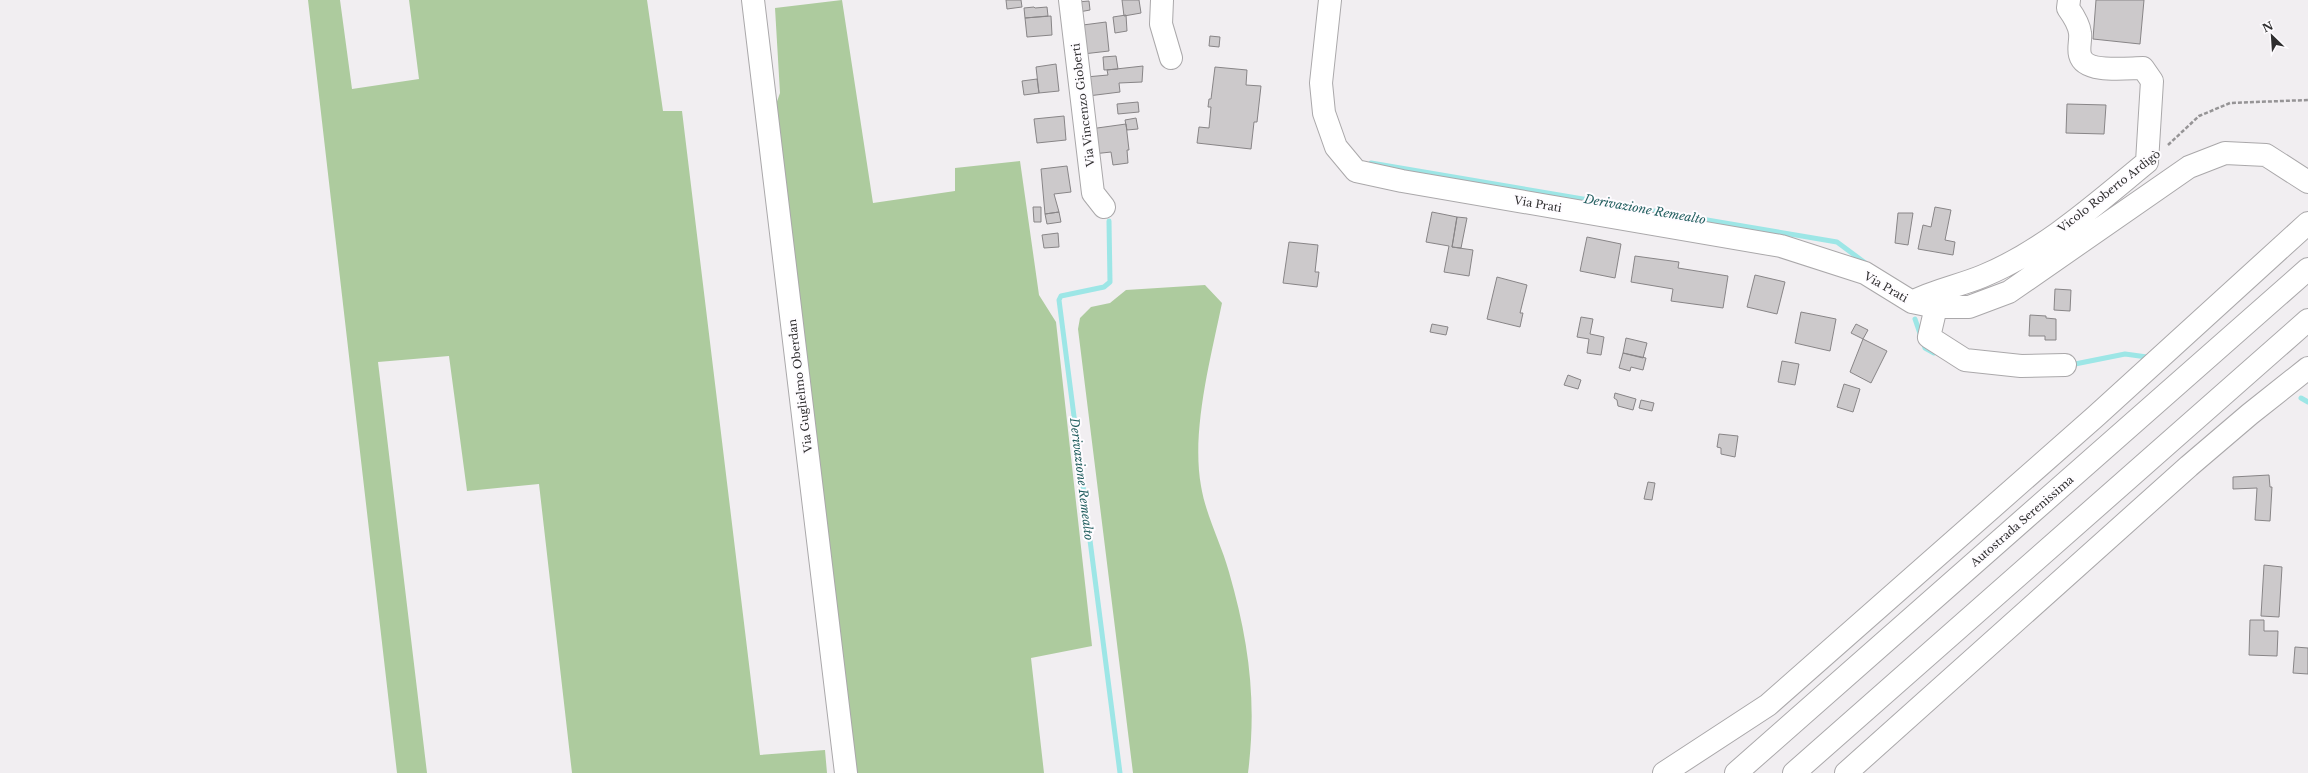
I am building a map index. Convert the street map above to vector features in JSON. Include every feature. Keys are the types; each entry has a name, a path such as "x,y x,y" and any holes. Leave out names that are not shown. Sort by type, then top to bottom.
{"main road":[{"name":"Via Guglielmo Oberdan","path":"753,0 846,773"},
{"name":"Via Vincenzo Gioberti","path":"1070,0 1093,193 1104,207"},
{"path":"1162,0 1161,24 1171,58"},
{"name":"Via Prati","path":"1330,0 1321,83 1324,113 1336,147 1356,171 1402,181 1781,246 1865,273 1912,302 1936,307 1969,307 2009,292 2189,167 2225,153 2266,155 2307,180"},
{"path":"2069,0 2068,8 2075,18 2080,32 2079,55 2084,62 2092,68 2143,68 2152,81 2147,162"},
{"name":"Vicolo Roberto Ardigò","path":"1912,302 1930,292 1983,276 2034,249 2147,162"},
{"path":"1664,773 1749,718 1783,692 2096,416 2308,223"},
{"name":"Autostrada Serenissima","path":"1736,773 2308,269"},
{"path":"1936,307 1929,337 1965,360 2021,366 2064,365"},
{"path":"1794,773 2308,320"},
{"path":"1846,773 2250,414 2308,368"}],"path":[{"name":"Vicolo Roberto Ardigò","path":"2147,162 2199,116 2230,103 2308,100"}],"green space":[{"path":"308,0 340,0 352,89 419,79 409,0 647,0 663,111 682,111 760,755 825,750 827,773 572,773 539,484 467,491 449,356 378,362 427,773 397,773"},
{"path":"842,0 873,203 955,191 955,168 1020,161 1039,295 1056,322 1092,646 1031,658 1044,773 852,773 773,113 780,93 775,8"},
{"path":"1205,285 1222,303 1200,418 1199,465 1203,497 1229,572 1242,623 1246,647 1252,721 1248,773 1133,773 1078,329 1080,318 1091,307 1110,303 1126,290"}],"building":[{"path":"1006,0 1021,0 1022,7 1007,9"},
{"path":"1122,0 1139,0 1141,13 1124,16"},
{"path":"2096,0 2144,0 2140,44 2093,39"},
{"path":"1089,1 1090,10 1079,12 1077,2"},
{"path":"1047,7 1048,16 1025,18 1024,8"},
{"path":"1126,15 1127,31 1115,33 1113,17"},
{"path":"1051,16 1052,35 1027,37 1025,18"},
{"path":"1106,22 1109,51 1083,54 1083,25"},
{"path":"1210,36 1220,37 1219,47 1209,46"},
{"path":"1116,56 1118,69 1104,70 1103,57"},
{"path":"1056,64 1059,91 1039,93 1036,67"},
{"path":"1143,66 1142,82 1119,83 1120,92 1088,96 1086,77 1108,75 1107,70"},
{"path":"1215,67 1247,70 1246,85 1261,86 1257,122 1254,122 1251,149 1197,143 1199,127 1209,128 1211,107 1208,107 1209,99 1211,99"},
{"path":"1037,79 1039,93 1024,95 1022,81"},
{"path":"1138,102 1139,112 1118,114 1117,104"},
{"path":"2067,104 2106,105 2104,134 2066,133"},
{"path":"1064,116 1066,140 1037,143 1034,119"},
{"path":"1136,118 1138,129 1127,130 1125,120"},
{"path":"1126,124 1129,150 1127,150 1128,163 1113,165 1111,152 1093,154 1090,129"},
{"path":"1067,166 1071,192 1054,194 1059,212 1045,214 1041,169"},
{"path":"1033,207 1041,207 1041,222 1034,222"},
{"path":"1935,207 1951,210 1945,240 1955,242 1953,255 1918,249 1923,225 1931,227"},
{"path":"1059,212 1061,222 1047,224 1045,214"},
{"path":"1432,212 1457,217 1452,247 1473,250 1469,276 1444,272 1449,246 1426,242"},
{"path":"1898,213 1913,213 1908,245 1895,243"},
{"path":"1457,217 1467,218 1461,248 1452,247"},
{"path":"1058,233 1059,247 1044,248 1042,235"},
{"path":"1587,237 1621,244 1615,278 1580,271"},
{"path":"1289,242 1318,245 1315,272 1319,272 1317,287 1283,283"},
{"path":"1635,256 1679,262 1678,268 1728,276 1723,308 1671,301 1673,289 1631,282"},
{"path":"1755,275 1785,282 1777,314 1747,307"},
{"path":"1497,277 1527,285 1520,313 1523,313 1520,327 1487,319"},
{"path":"2055,289 2071,290 2070,311 2054,310"},
{"path":"1801,312 1836,319 1830,351 1795,343"},
{"path":"2030,315 2046,316 2046,318 2056,319 2056,340 2045,340 2045,336 2029,336"},
{"path":"1581,317 1593,319 1590,334 1604,337 1601,355 1587,353 1589,339 1577,337"},
{"path":"1432,324 1448,327 1446,335 1430,332"},
{"path":"1856,324 1868,330 1863,339 1851,333"},
{"path":"1626,338 1647,343 1643,358 1623,353"},
{"path":"1863,339 1887,351 1871,383 1850,372"},
{"path":"1623,353 1646,358 1643,370 1631,367 1630,371 1619,368"},
{"path":"1782,361 1799,364 1795,385 1778,382"},
{"path":"1568,375 1581,380 1578,389 1564,385"},
{"path":"1844,384 1860,389 1853,412 1837,407"},
{"path":"1615,393 1636,399 1633,410 1618,406 1617,400 1614,398"},
{"path":"1641,400 1654,403 1652,411 1639,408"},
{"path":"1719,434 1738,436 1735,457 1721,454 1721,448 1717,447"},
{"path":"2269,475 2270,487 2272,487 2270,521 2255,520 2257,488 2233,489 2233,477"},
{"path":"1648,482 1655,483 1652,500 1644,499"},
{"path":"2264,565 2282,567 2279,617 2261,616"},
{"path":"2250,620 2264,620 2264,631 2278,631 2277,656 2249,655"},
{"path":"2295,647 2308,648 2308,674 2293,673"}],"waterway":[{"name":"Derivazione Remealto","path":"1371,163 1837,242 1868,265"},
{"name":"Derivazione Remealto","path":"1109,221 1110,282 1104,287 1061,296 1059,300 1120,773"},
{"name":"Derivazione Remealto","path":"1915,319 1925,348 1934,353"},
{"name":"Derivazione Remealto","path":"2070,365 2125,354 2147,357"},
{"name":"Derivazione Remealto","path":"2301,398 2308,402"}]}
